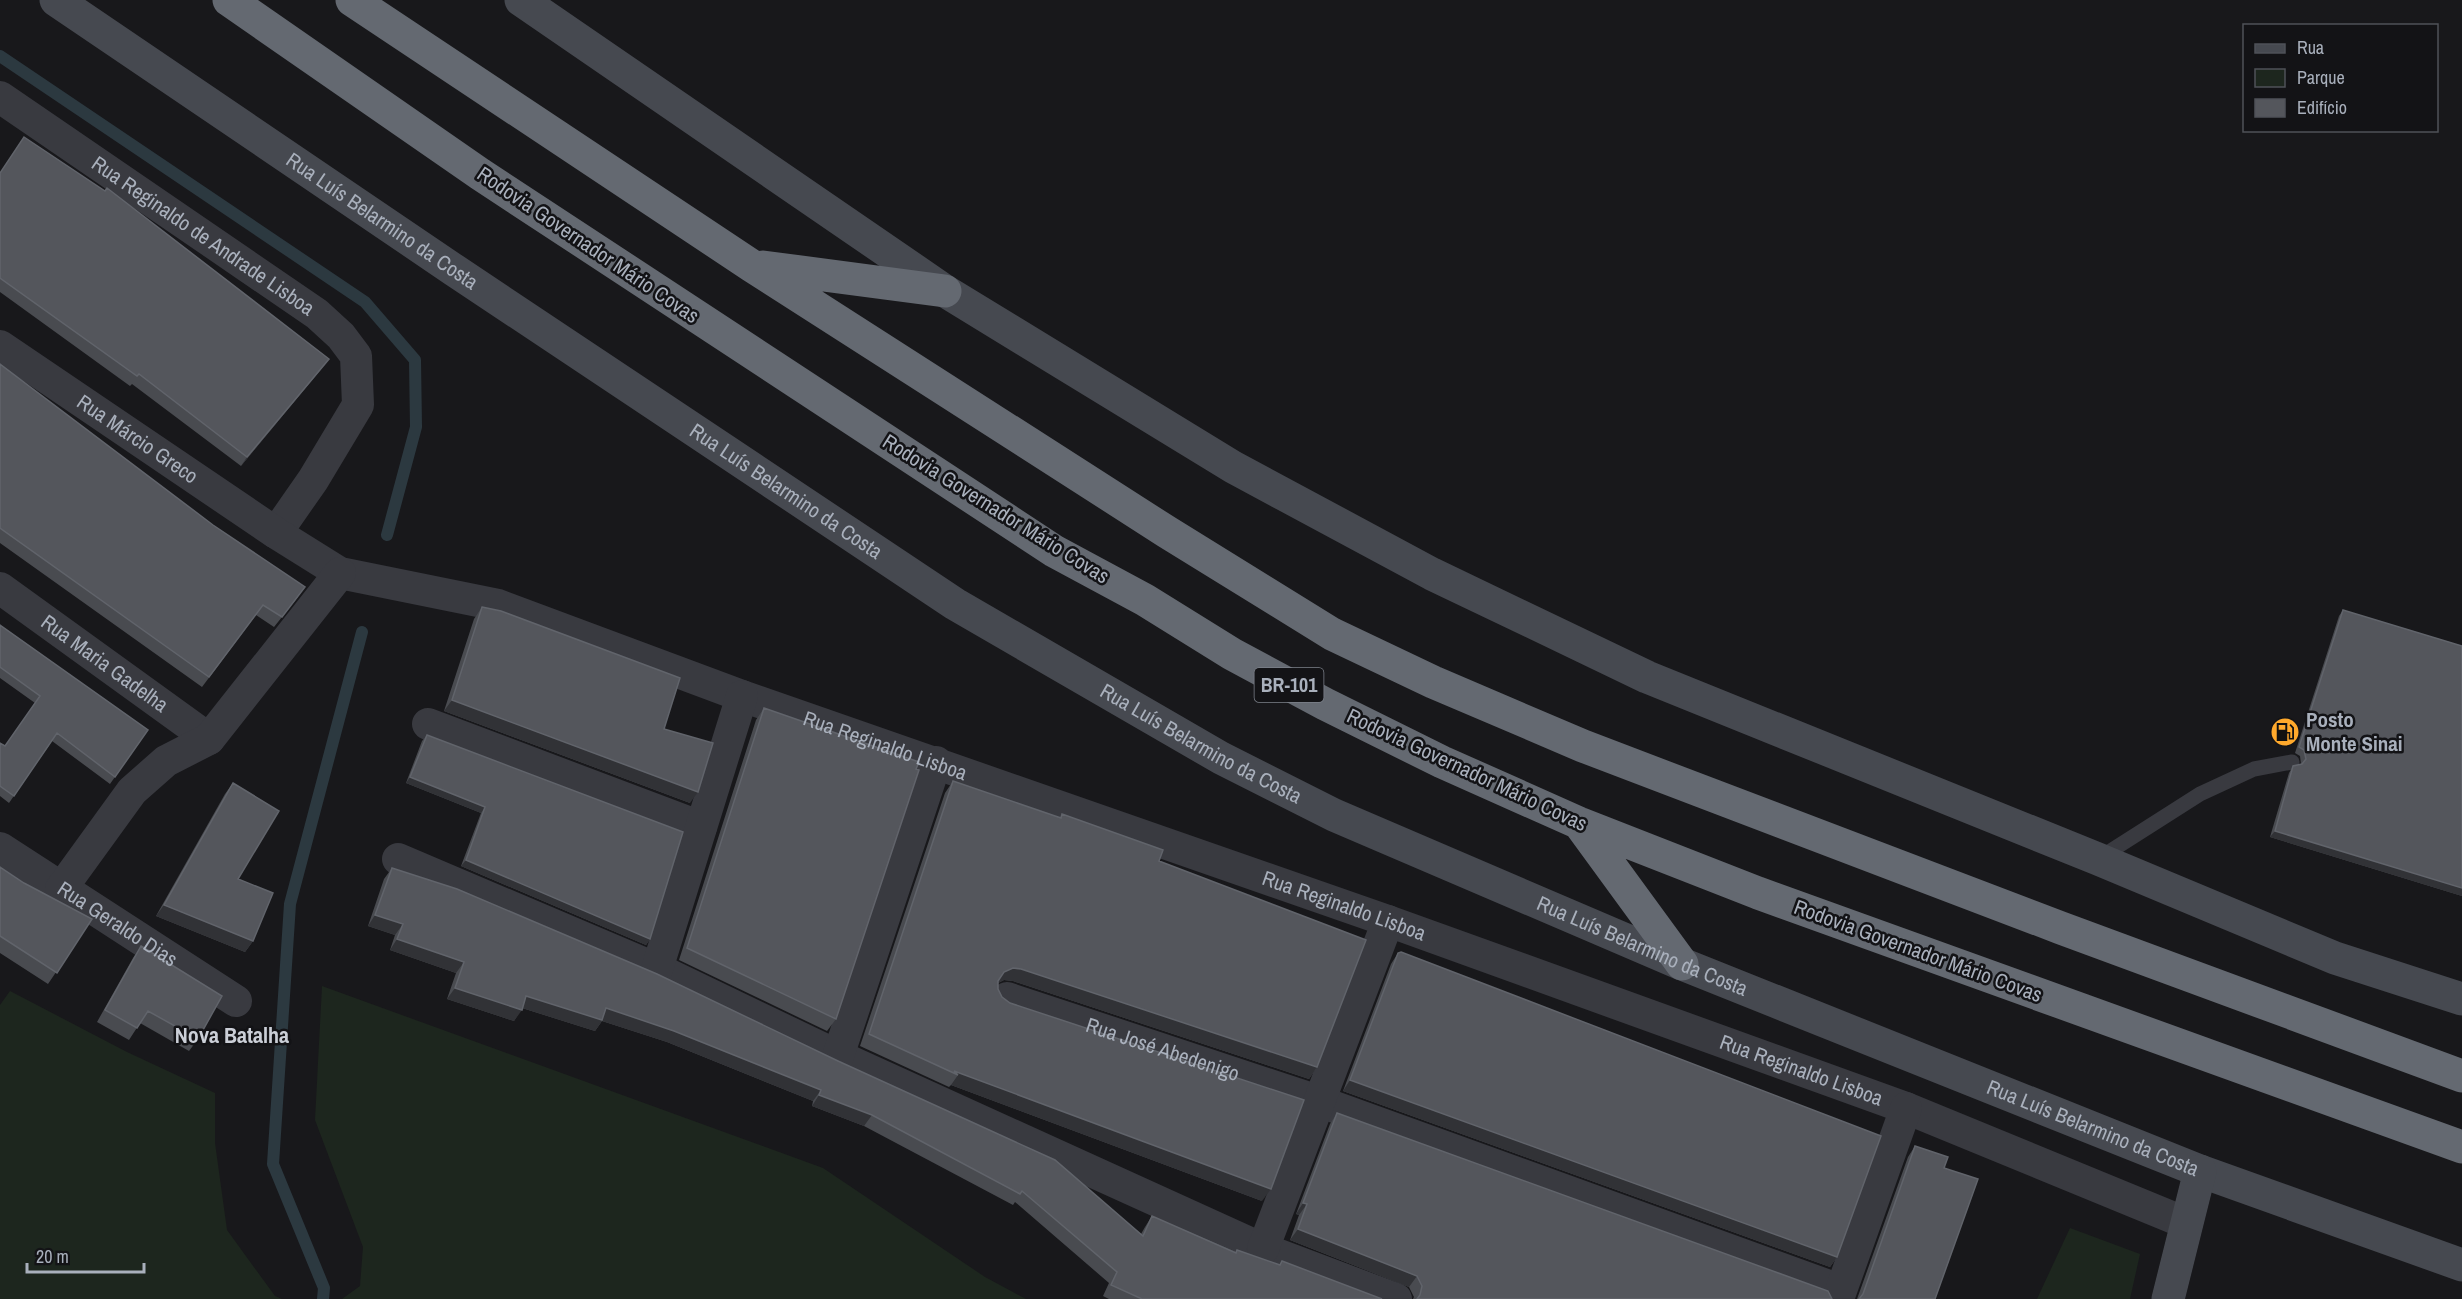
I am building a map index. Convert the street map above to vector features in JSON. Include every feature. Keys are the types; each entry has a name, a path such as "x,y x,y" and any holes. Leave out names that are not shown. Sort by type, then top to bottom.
{"highway":[{"name":"Rodovia Governador Mário Covas","path":"229,0 480,174 1054,551 1145,600 1232,654 1325,704 1442,762 1579,822 1813,914 2462,1148"},
{"path":"352,0 752,266 1167,532 1332,634 1433,682 1605,755 2061,928 2462,1076"},
{"path":"752,266 945,291"},
{"path":"1579,822 1682,964"}],"main road":[{"name":"Rua Luís Belarmino da Costa","path":"56,0 464,276 986,622 1148,718 1334,815 1682,964 2200,1171 2462,1265"},
{"path":"521,0 945,291 1233,467 1432,574 1647,676 2336,958 2462,999"},
{"path":"2168,1299 2200,1171"}],"street":[{"name":"Rua Reginaldo de Andrade Lisboa","path":"1,101 317,314 341,336 356,356 358,405 313,480 276,533"},
{"name":"Rua Márcio Greco","path":"0,346 276,533 340,573"},
{"name":"Rua Reginaldo Lisboa","path":"340,573 498,605 742,696 1388,921 1906,1108 2186,1223"},
{"path":"61,889 132,791 166,761 209,739 340,573"},
{"name":"Rua Maria Gadelha","path":"0,588 209,739"},
{"path":"657,969 742,696"},
{"path":"428,724 701,827"},
{"path":"838,1056 936,762"},
{"name":"Rua Geraldo Dias","path":"0,848 236,1000"},
{"path":"398,859 657,969 838,1056 1263,1249 1396,1299"},
{"path":"1263,1249 1388,921"},
{"name":"Rua José Abedenigo","path":"1007,998 1318,1101 1839,1295"},
{"path":"1839,1295 1906,1108"}],"lane":[{"path":"2098,859 2200,794 2254,769 2292,762"}],"green space":[{"path":"322,986 823,1168 985,1277 1026,1299 342,1299 360,1286 363,1247 315,1120"},
{"path":"10,991 127,1052 215,1093 215,1143 227,1230 275,1296 282,1299 0,1299 0,1005"},
{"path":"2070,1228 2140,1254 2130,1299 2037,1299"}],"building":[{"path":"24,137 105,191 107,188 329,359 247,457 139,374 137,376 0,278 0,173"},
{"path":"0,364 213,525 305,587 282,617 263,605 209,677 0,528"},
{"path":"482,607 501,611 680,678 664,729 713,743 698,792 452,700"},
{"path":"2343,610 2462,646 2462,888 2275,831 2293,766 2302,764 2306,759 2304,750 2299,747"},
{"path":"0,625 148,730 115,777 57,733 14,796 0,786 0,743 5,746 40,696 0,667"},
{"path":"764,708 919,762 916,769 919,770 836,1019 687,948"},
{"path":"427,735 683,832 650,939 466,860 485,807 410,777"},
{"path":"953,781 1061,818 1062,814 1163,850 1159,861 1366,940 1317,1067 1021,969 1013,968 1004,972 998,981 998,989 1002,997 1010,1003 1304,1100 1271,1189 954,1071 958,1075 869,1034"},
{"path":"233,783 279,811 238,879 273,893 253,941 164,905"},
{"path":"0,867 24,883 92,919 57,973 0,936"},
{"path":"392,868 457,889 657,974 838,1061 1055,1160 1143,1236 1152,1216 1236,1253 1237,1250 1280,1265 1282,1261 1382,1299 1142,1299 1111,1285 1117,1272 1022,1191 1020,1194 872,1115 819,1095 821,1090 674,1031 606,1008 602,1020 526,996 522,1010 455,988 464,962 397,939 403,924 375,915"},
{"path":"141,946 222,996 198,1039 148,1011 137,1028 105,1010"},
{"path":"1401,952 1881,1136 1837,1257 1350,1080 1398,953"},
{"path":"1337,1113 1828,1291 1832,1299 1417,1299 1422,1286 1417,1276 1298,1229 1307,1204 1303,1203"},
{"path":"1915,1146 1948,1157 1944,1168 1978,1179 1935,1299 1859,1299 1863,1294"}],"waterway":[{"path":"0,56 365,302 415,360 416,427 387,535"},
{"path":"323,1299 324,1288 273,1164 290,904 362,632"}],"place":[{"name":"Posto Monte Sinai","path":"2285,732"}],"district":[{"name":"Nova Batalha","path":"232,1035"}]}
